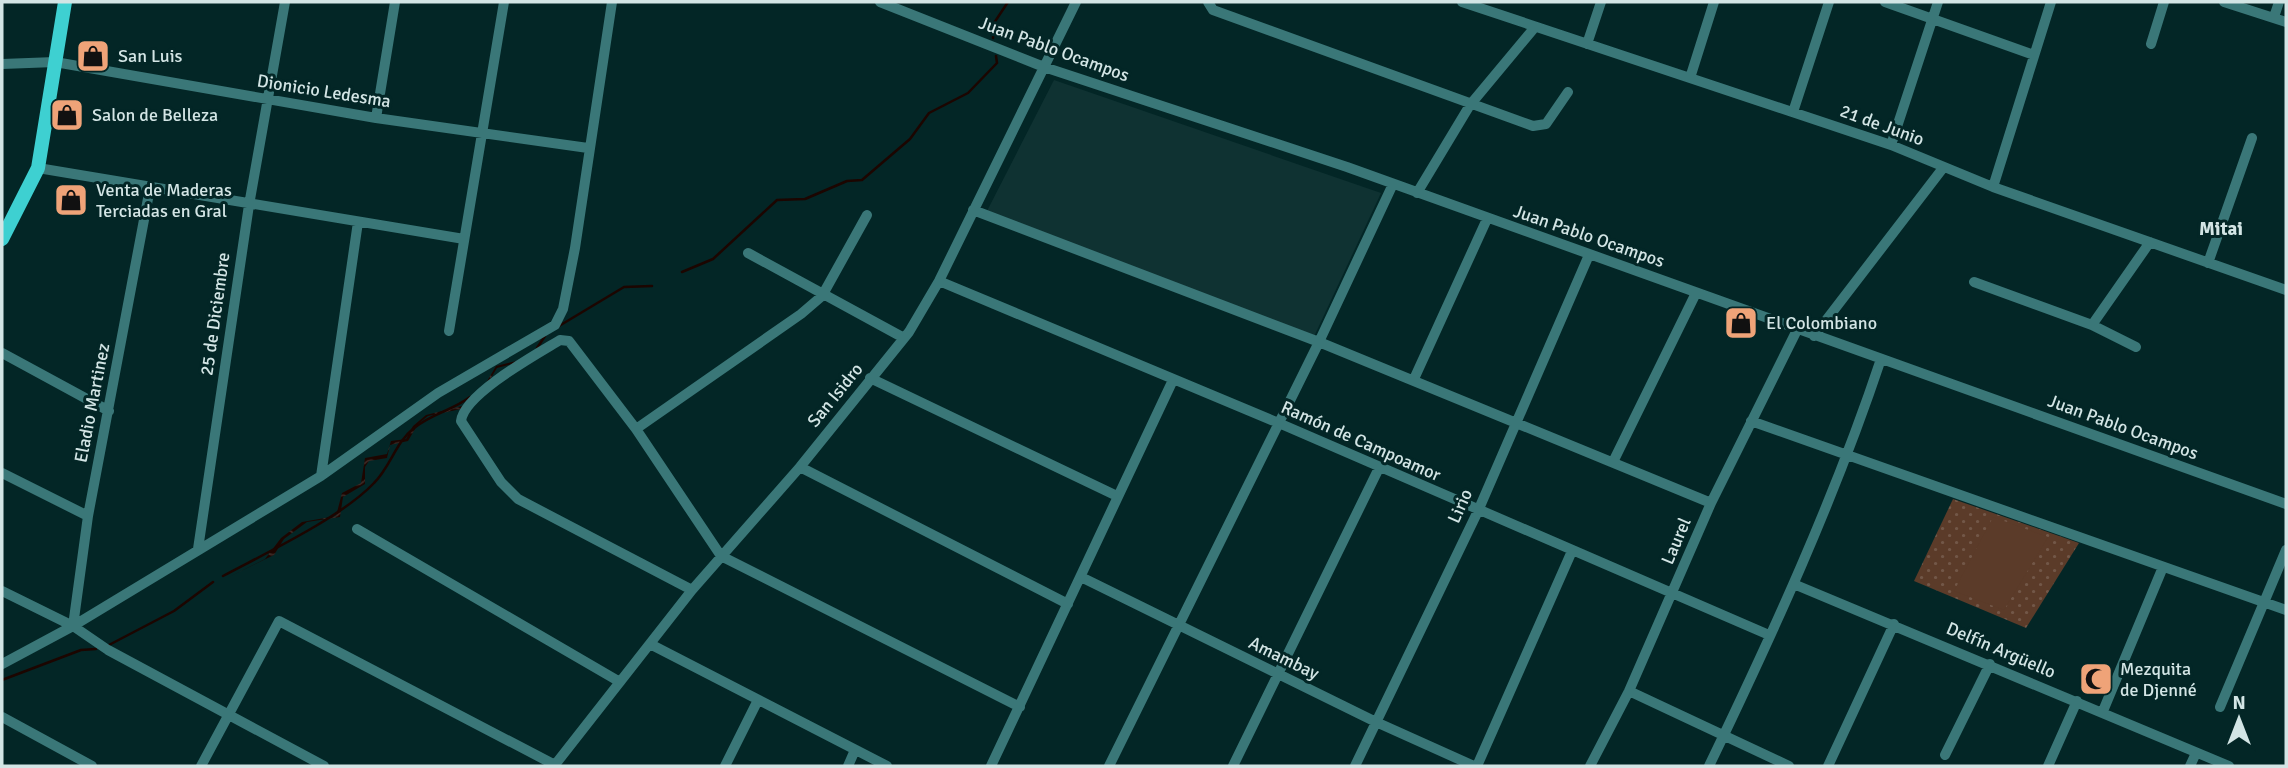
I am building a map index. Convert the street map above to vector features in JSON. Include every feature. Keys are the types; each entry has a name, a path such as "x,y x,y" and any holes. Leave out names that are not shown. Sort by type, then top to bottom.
{"main road":[{"path":"2,239 38,168 65,2"}],"street":[{"name":"25 de Diciembre","path":"198,549 249,205 285,2"},
{"path":"376,118 395,2"},
{"path":"449,331 504,2"},
{"path":"2,664 73,625 321,476 439,393 558,322 564,309 575,248 612,2"},
{"name":"Juan Pablo Ocampos","path":"880,2 1044,67 1393,184 2286,504"},
{"name":"San Isidro","path":"554,766 692,590 800,467 904,338 939,281 1076,2"},
{"path":"1208,2 1213,10 1470,105 1541,127 1568,92"},
{"name":"21 de Junio","path":"1462,2 1891,145 1993,187 2286,289"},
{"path":"1587,44 1601,2"},
{"path":"1690,78 1714,2"},
{"path":"1793,112 1829,2"},
{"path":"1885,2 2034,55"},
{"path":"1891,145 1938,2"},
{"path":"1993,187 2051,2"},
{"path":"2151,44 2164,2"},
{"path":"2224,2 2286,22"},
{"path":"2274,17 2278,2"},
{"path":"1418,193 1470,105 1535,27"},
{"name":"Dionicio Ledesma","path":"2,64 55,62 376,118 589,148"},
{"path":"2208,263 2252,138"},
{"path":"38,168 464,239"},
{"path":"1814,336 1943,168"},
{"path":"1109,766 1281,424 1393,184"},
{"name":"Eladio Martinez","path":"73,625 88,516 150,188"},
{"path":"973,210 1414,379 1711,503"},
{"path":"636,429 802,314 822,296 867,215"},
{"path":"1414,379 1487,219"},
{"path":"321,476 358,222"},
{"path":"2092,325 2150,242"},
{"path":"748,253 822,296 904,338"},
{"name":"Lirio","path":"1354,766 1478,511 1589,255"},
{"name":"Ramón de Campoamor","path":"939,281 1281,424 1769,635"},
{"path":"1974,282 2092,325 2136,347"},
{"path":"1614,462 1696,293"},
{"name":"Laurel","path":"1590,766 1629,691 1711,503 1797,330"},
{"path":"692,590 519,499 501,482 461,422 466,410 495,381 565,339 636,429 720,556 1020,707"},
{"path":"2,353 109,411"},
{"path":"1709,766 1769,635 1796,585 1849,455 1881,359"},
{"path":"870,379 1117,496"},
{"path":"991,766 1173,380"},
{"path":"1751,422 2286,610"},
{"path":"800,467 1068,604"},
{"path":"1233,766 1379,468"},
{"path":"2,473 88,516"},
{"path":"357,529 620,682"},
{"path":"1475,766 1572,551"},
{"path":"2220,707 2262,601 2286,551"},
{"path":"2103,711 2163,567"},
{"name":"Amambay","path":"1081,577 1376,722 1475,766"},
{"name":"Delfín Argüello","path":"1796,585 2103,711 2229,766"},
{"path":"2,591 73,625 108,650 228,717 324,766"},
{"path":"201,766 279,621 554,766"},
{"path":"1828,766 1894,624"},
{"path":"650,644 887,766"},
{"path":"1945,755 1990,664"},
{"path":"1629,691 1789,766"},
{"path":"725,766 758,700"},
{"path":"2048,766 2077,701"},
{"path":"2,718 80,763 92,766"},
{"path":"848,766 855,750"},
{"path":"2190,766 2196,753"}],"shaded area":[{"path":"1054,80 1381,193 1311,343 987,211"},
{"path":"1953,499 2079,543 2026,628 1914,581"},
{"path":"1993,517 2048,537 2004,610 1954,591"}],"water":[{"path":"537,351 516,363 497,368 488,383 461,409 428,416 418,424 408,441 390,445 387,458 369,461 365,467 365,484 343,497 340,517 307,522 284,539 274,555 225,579 265,559 281,538 302,522 336,516 342,493 361,483 365,458 387,454 391,441 406,439 413,426 426,415 462,406 486,383 496,366 516,361"}],"waterway":[{"path":"993,38 994,23 1008,2"},
{"path":"682,272 713,259 777,200 805,199 847,181 862,180 910,139 929,113 968,93 997,63 996,56"},
{"path":"559,326 624,287 652,286"},
{"path":"537,348 545,336"},
{"path":"223,576 303,534 343,509 374,483 414,428 470,397"},
{"path":"107,646 174,611 213,582"},
{"path":"2,680 81,650 96,649"}],"place":[{"name":"San Luis","path":"93,56"},
{"name":"Salon de Belleza","path":"67,115"},
{"name":"Venta de Maderas Terciadas en Gral","path":"71,200"},
{"name":"El Colombiano","path":"1741,323"},
{"name":"Mezquita de Djenné","path":"2096,679"}],"district":[{"name":"Mitai","path":"2221,228"}]}
